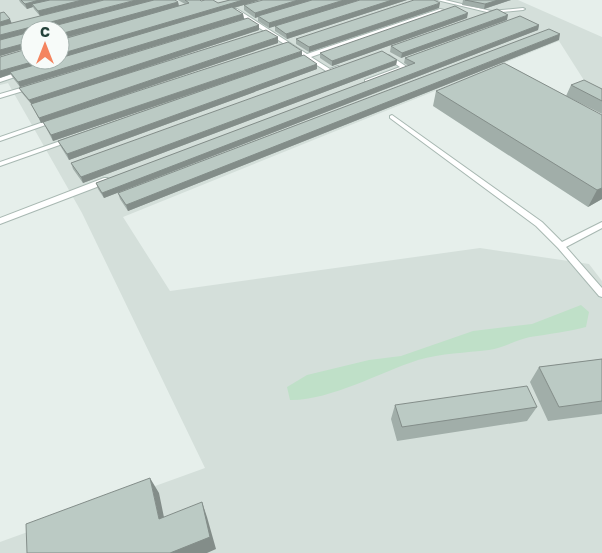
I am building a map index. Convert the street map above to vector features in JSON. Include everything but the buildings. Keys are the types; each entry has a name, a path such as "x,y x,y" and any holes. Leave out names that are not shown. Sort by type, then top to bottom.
{"lane":[{"path":"439,0 491,12 523,9"},
{"path":"225,13 243,8"},
{"path":"234,9 329,71 346,65"},
{"path":"298,60 442,10"},
{"path":"242,23 259,18"},
{"path":"258,34 277,28"},
{"path":"277,46 296,40"},
{"path":"358,85 404,67 380,52"},
{"path":"396,62 406,59"},
{"path":"0,80 28,71"},
{"path":"0,96 37,85"},
{"path":"0,139 65,117"},
{"path":"392,117 539,224 561,246 602,294"},
{"path":"0,164 74,138"},
{"path":"0,221 110,179"},
{"path":"561,246 602,225"}],"shaded area":[{"path":"0,0 518,0 602,37 602,100 594,96 559,41 123,217 170,291 480,248 589,264 602,281 602,553 0,553 0,542 205,468 82,213 8,83 0,85"}],"green space":[{"path":"581,305 589,312 586,327 530,337 489,350 418,360 338,391 305,399 290,400 287,387 307,375 369,360 401,356 473,331 532,324"}]}
